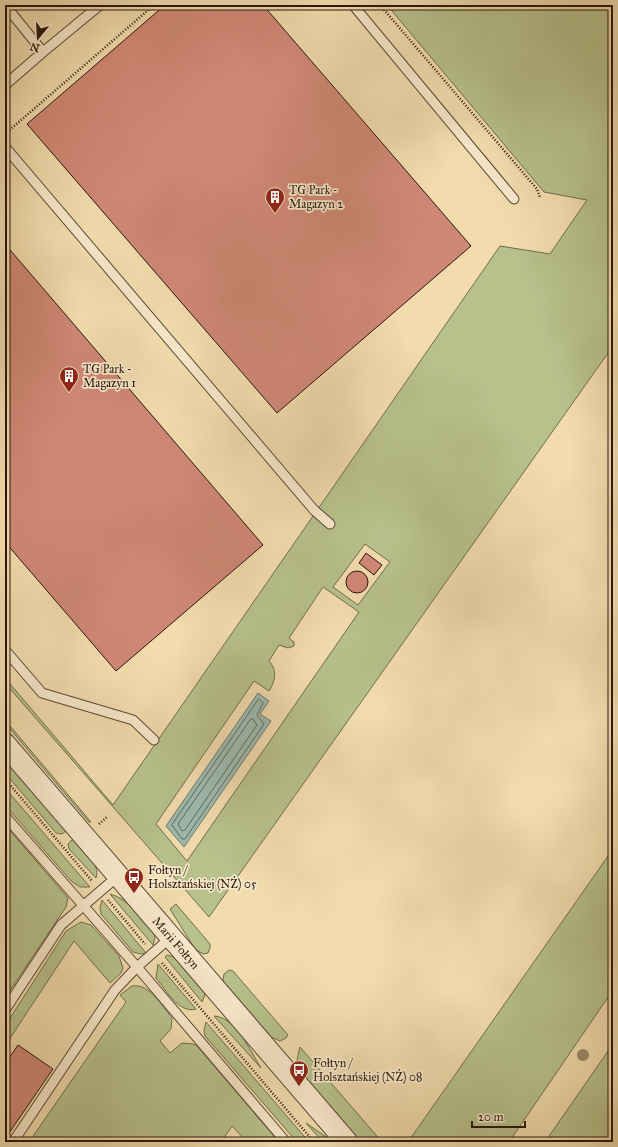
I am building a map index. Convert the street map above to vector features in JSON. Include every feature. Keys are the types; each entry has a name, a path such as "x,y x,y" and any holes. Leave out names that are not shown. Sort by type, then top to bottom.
{"street":[{"name":"Marii Fołtyn","path":"5,744 347,1142"}],"lane":[{"path":"5,5 43,52"},
{"path":"5,86 43,52 100,5"},
{"path":"353,5 514,199"},
{"path":"5,147 314,510 330,524"},
{"path":"5,650 42,693 133,720 154,740"},
{"path":"5,816 83,904 286,1142"},
{"path":"5,1010 61,925 83,904 118,876"},
{"path":"13,1142 115,990 137,967 171,937"}],"path":[{"path":"5,134 154,5"},
{"path":"380,5 537,189 540,197"}],"green space":[{"path":"387,5 613,5 613,346 209,917 5,683 5,678 113,805 500,246 550,254 587,200 544,192","holes":["365,544 390,562 358,605 333,587","323,587 359,612 187,861 156,824 254,681 269,691 275,675 272,664 269,661 279,645 288,648 294,646 294,642 289,638"]},
{"path":"5,720 91,822 89,822 5,723"},
{"path":"5,759 66,831 62,834 56,833 5,773"},
{"path":"5,788 90,887 80,887 71,881 5,805"},
{"path":"5,825 68,898 66,907 5,998"},
{"path":"73,839 86,852 96,867 96,878 69,849 68,844"},
{"path":"613,849 613,990 509,1142 408,1142"},
{"path":"110,894 117,896 129,904 139,914 153,931 155,937 153,945"},
{"path":"102,900 146,953 141,954 133,952 101,914 100,908"},
{"path":"176,904 210,944 208,953 203,954 195,949 170,909"},
{"path":"81,922 91,925 119,956 123,968 121,973 110,983 74,941 5,1046 5,1026 66,931"},
{"path":"167,955 176,958 204,990 205,995 202,1002 165,957"},
{"path":"158,964 196,1009 190,1010 184,1008 173,1000 156,978"},
{"path":"229,970 233,971 288,1035 286,1038 280,1041 271,1037 223,981 224,974"},
{"path":"132,986 144,988 155,996 172,1018 171,1029 160,1041 170,1053 182,1043 197,1046 279,1142 247,1142 232,1126 221,1142 29,1142 126,1002 120,995"},
{"path":"214,1016 222,1018 236,1028 261,1068"},
{"path":"206,1022 309,1142 297,1142 205,1036 204,1030"},
{"path":"613,1044 613,1142 545,1142"},
{"path":"300,1047 382,1142 359,1142 300,1073 296,1064"},
{"path":"306,1123 332,1141 333,1142 323,1142"}],"water":[{"path":"258,693 269,701 260,714 271,721 184,847 166,826"}],"building":[{"name":"TG Park - Magazyn 2","path":"165,5 263,5 471,246 277,413 27,124"},
{"name":"TG Park - Magazyn 1","path":"5,244 263,545 116,671 5,542"},
{"path":"366,553 382,565 374,575 359,563"},
{"path":"357,571 365,574 368,582 365,590 357,593 349,590 346,582 349,574"},
{"path":"18,1045 53,1069 5,1139 5,1064"}],"place":[{"name":"TG Park - Magazyn 2","path":"275,214"},
{"name":"TG Park - Magazyn 1","path":"69,393"},
{"name":"Fołtyn / Holsztańskiej (NŻ) 05","path":"134,894"},
{"name":"Fołtyn / Holsztańskiej (NŻ) 08","path":"299,1087"}]}
